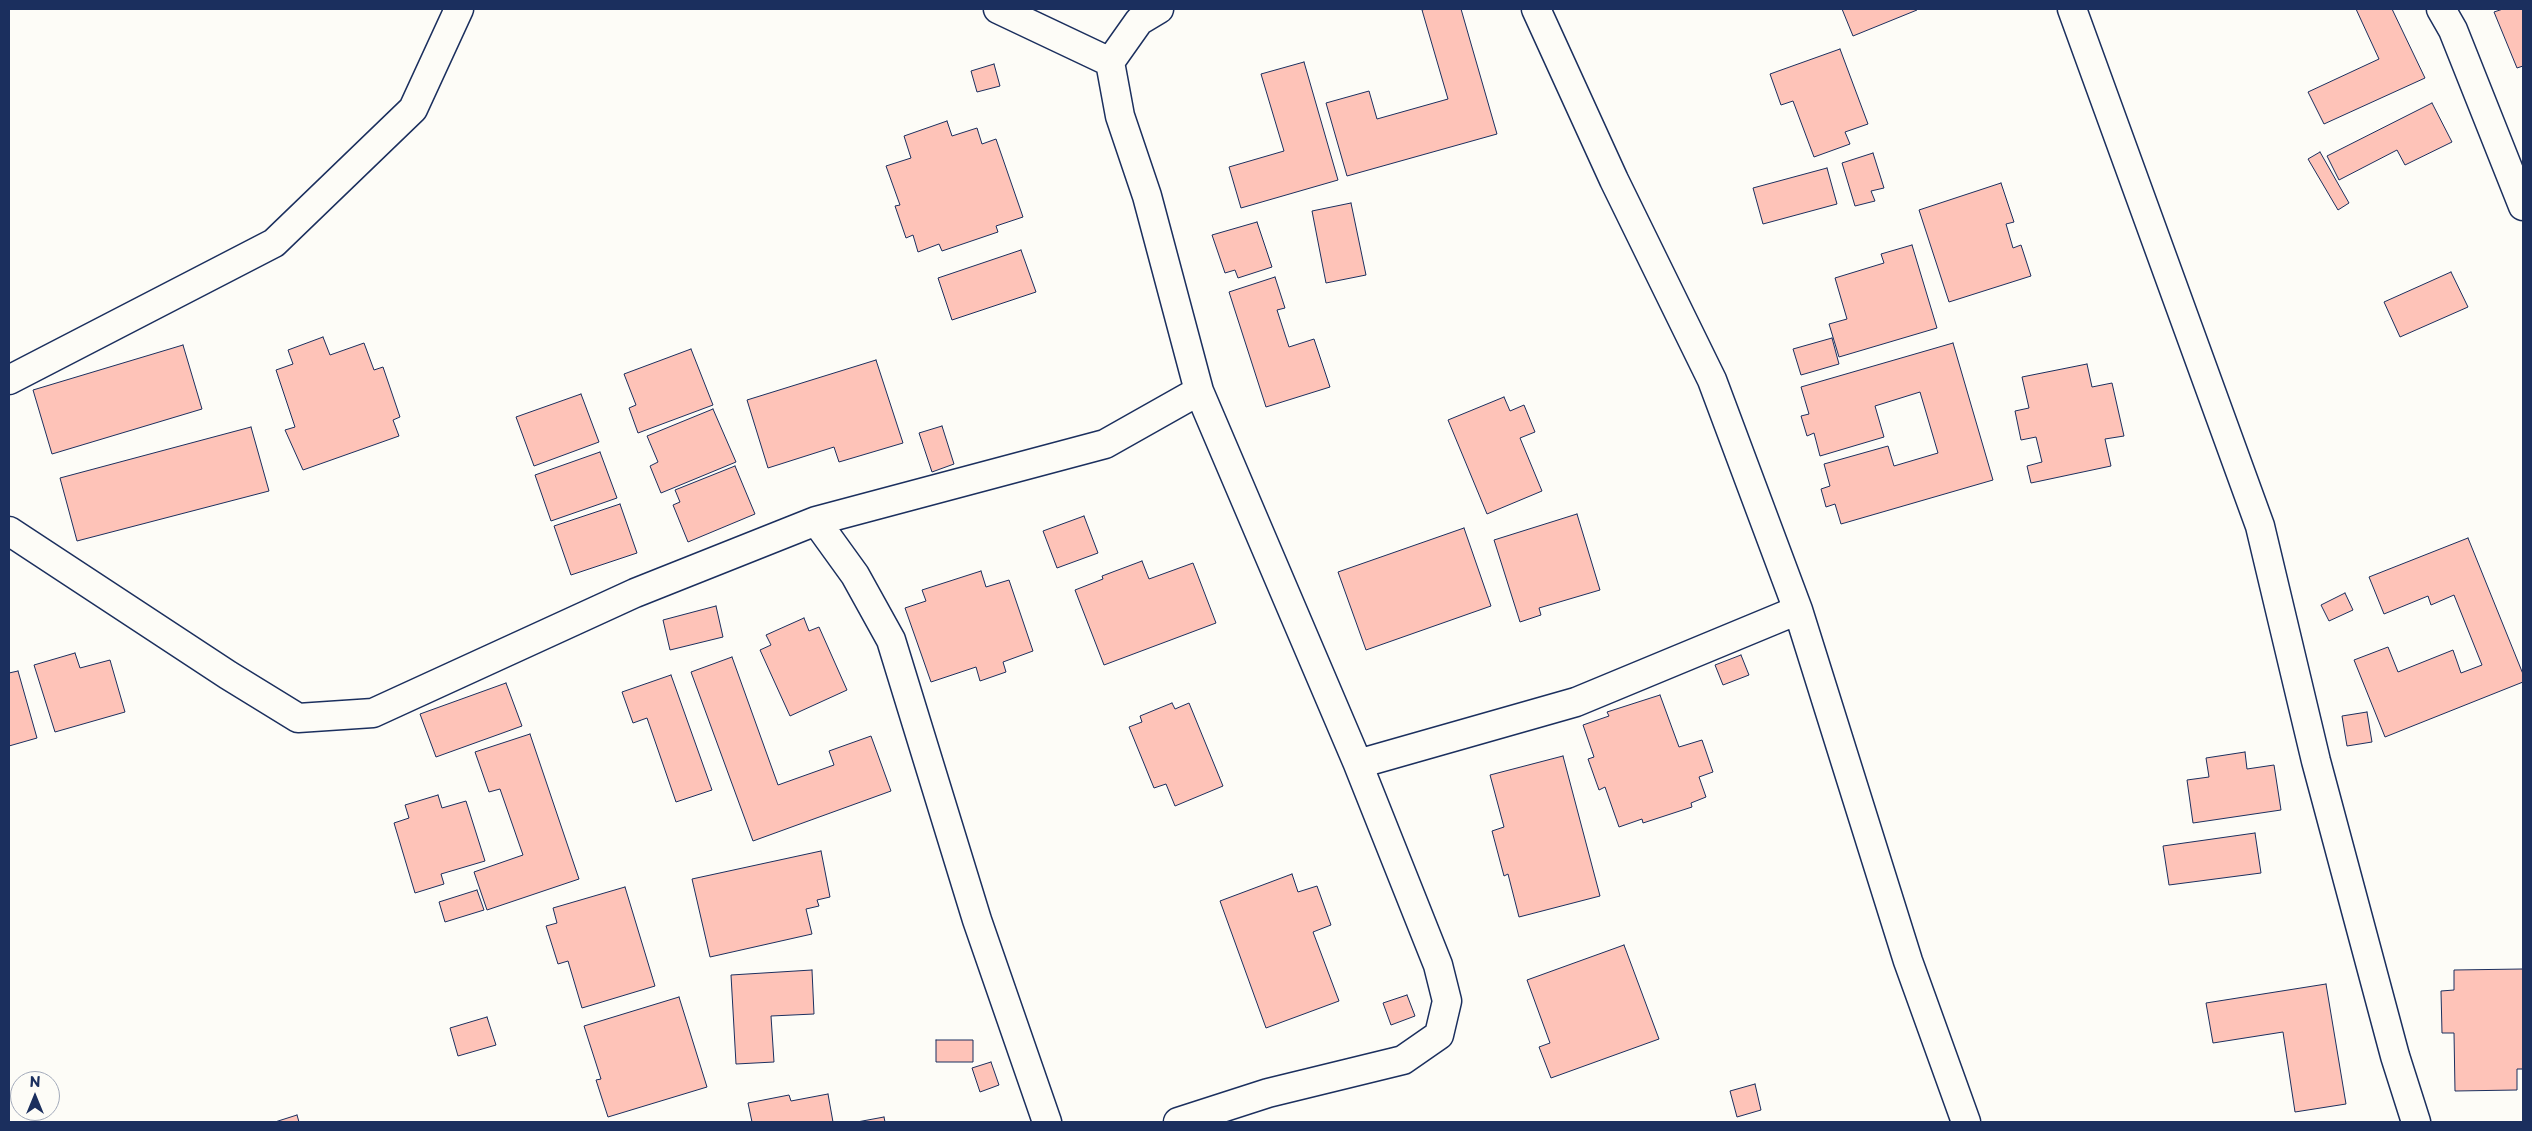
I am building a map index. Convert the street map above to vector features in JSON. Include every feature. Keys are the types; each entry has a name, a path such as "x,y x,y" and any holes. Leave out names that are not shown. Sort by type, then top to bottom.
{"street":[{"path":"9,380 274,243 413,109 459,9"},
{"path":"998,9 1110,62"},
{"path":"1159,9 1139,21 1110,62 1120,116 1147,196 1199,390 1358,764 1438,964 1447,1001 1439,1035 1403,1060 1268,1094 1178,1122"},
{"path":"1536,9 1614,180 1712,380 1798,610 1908,961 1966,1122"},
{"path":"2072,9 2260,526 2316,761 2395,1056 2416,1122"},
{"path":"2441,9 2453,30 2523,206"},
{"path":"9,531 228,675 298,718 373,713 635,593 816,521 1105,444 1199,390"},
{"path":"816,521 855,575 891,640 977,920 1047,1122"},
{"path":"1358,764 1576,702 1798,610"}],"building":[{"path":"1461,9 1497,134 1347,176 1326,103 1369,91 1377,119 1448,99 1422,10"},
{"path":"1842,9 1917,9 1917,10 1853,36"},
{"path":"2356,9 2392,9 2425,78 2324,124 2308,92 2379,59"},
{"path":"2503,9 2523,9 2523,66 2517,68 2494,12"},
{"path":"1840,49 1868,124 1845,132 1850,144 1814,157 1793,101 1781,105 1770,74"},
{"path":"1304,62 1338,180 1241,208 1229,167 1284,151 1261,74"},
{"path":"994,64 1000,86 977,92 971,71"},
{"path":"2432,103 2452,142 2405,165 2397,150 2339,180 2327,156"},
{"path":"947,121 952,136 977,128 982,144 996,139 1023,217 996,226 998,232 942,251 939,244 918,252 913,235 906,238 895,206 900,205 886,166 911,158 904,136"},
{"path":"2320,152 2349,203 2338,210 2308,159"},
{"path":"1873,153 1884,188 1871,191 1875,201 1855,206 1842,163"},
{"path":"1827,168 1837,204 1763,224 1753,188"},
{"path":"2001,183 2014,222 2006,224 2013,248 2021,245 2031,276 1949,302 1919,210"},
{"path":"1351,203 1366,275 1326,283 1312,211"},
{"path":"1257,222 1272,267 1238,278 1235,270 1225,273 1212,235"},
{"path":"1912,245 1937,328 1839,357 1829,324 1847,319 1835,278 1884,263 1881,254"},
{"path":"1021,250 1036,292 952,320 938,278"},
{"path":"2451,272 2468,307 2400,337 2384,302"},
{"path":"1275,277 1285,308 1277,310 1289,347 1314,339 1330,387 1266,407 1229,292"},
{"path":"323,337 330,355 364,343 374,370 383,367 400,417 393,420 399,436 303,470 285,430 295,427 276,370 293,364 288,350"},
{"path":"1832,338 1839,364 1801,375 1793,349"},
{"path":"1953,343 1993,480 1841,524 1835,504 1826,507 1821,489 1830,486 1824,464 1888,446 1894,466 1938,453 1920,392 1875,406 1884,437 1820,456 1814,433 1807,436 1801,416 1809,414 1801,387"},
{"path":"183,345 202,409 52,454 33,390"},
{"path":"691,349 713,405 638,433 629,408 636,405 624,374"},
{"path":"876,360 903,443 839,462 834,447 768,468 747,400"},
{"path":"2087,364 2092,387 2112,383 2124,436 2105,439 2111,466 2031,483 2027,466 2042,462 2036,437 2021,440 2015,411 2029,408 2022,377"},
{"path":"581,394 599,442 534,466 516,417"},
{"path":"1504,397 1510,411 1524,405 1535,432 1520,438 1542,491 1487,514 1448,420"},
{"path":"713,409 736,462 661,493 650,466 658,462 647,436"},
{"path":"942,426 954,464 932,472 919,433"},
{"path":"251,427 269,491 77,541 60,478"},
{"path":"600,452 617,498 551,521 535,475"},
{"path":"735,466 755,514 688,542 673,505 680,502 675,490"},
{"path":"620,504 637,553 571,575 554,526"},
{"path":"1577,514 1600,590 1539,608 1541,615 1520,622 1494,540"},
{"path":"1084,516 1098,553 1057,568 1043,531"},
{"path":"1464,528 1491,606 1366,650 1338,572"},
{"path":"2468,538 2523,674 2523,682 2385,737 2354,660 2388,647 2398,672 2453,650 2461,673 2482,665 2454,595 2431,605 2428,596 2384,614 2369,577"},
{"path":"1142,561 1149,579 1193,563 1216,623 1104,665 1075,590 1103,579 1102,576"},
{"path":"981,571 986,587 1009,580 1033,651 1003,662 1006,672 980,681 976,667 931,682 905,608 926,601 922,590"},
{"path":"2345,593 2353,610 2329,621 2321,605"},
{"path":"716,606 723,637 670,650 663,620"},
{"path":"804,618 809,631 819,627 847,690 790,716 760,650 771,645 766,635"},
{"path":"75,653 80,668 110,660 125,712 55,732 34,665"},
{"path":"1741,655 1749,675 1723,685 1715,665"},
{"path":"732,657 778,785 834,765 829,751 871,736 891,791 753,841 691,672"},
{"path":"18,671 37,738 9,746 9,673"},
{"path":"671,675 712,790 676,802 647,718 633,723 622,692"},
{"path":"506,683 522,726 436,757 420,714"},
{"path":"1660,695 1679,747 1702,740 1713,772 1699,777 1706,797 1691,803 1692,807 1643,823 1642,819 1619,827 1605,787 1599,790 1588,759 1594,757 1583,725 1609,716 1607,712"},
{"path":"1172,703 1175,709 1189,703 1223,786 1175,806 1166,784 1154,788 1129,727 1142,722 1140,716"},
{"path":"2367,712 2372,742 2347,746 2342,716"},
{"path":"530,734 579,879 487,910 474,872 523,855 500,789 489,792 475,752"},
{"path":"2245,752 2247,769 2274,765 2281,810 2193,823 2187,780 2209,777 2206,758"},
{"path":"1563,756 1600,896 1519,917 1508,874 1504,876 1492,831 1504,827 1490,775"},
{"path":"438,795 442,808 466,801 485,861 441,874 444,884 415,893 394,823 409,818 405,805"},
{"path":"2255,833 2261,873 2169,885 2163,846"},
{"path":"821,851 830,897 817,900 819,906 806,909 812,934 710,957 692,879"},
{"path":"1292,874 1298,892 1317,886 1331,925 1313,932 1339,1001 1266,1028 1220,901"},
{"path":"625,887 655,986 582,1008 568,961 558,964 546,926 557,923 553,908"},
{"path":"477,890 484,910 445,922 439,902"},
{"path":"1624,945 1659,1039 1551,1078 1539,1047 1550,1043 1527,980"},
{"path":"2523,969 2523,1069 2517,1069 2517,1090 2455,1091 2454,1033 2442,1033 2441,991 2454,990 2454,970"},
{"path":"812,970 814,1014 771,1016 774,1062 736,1064 731,975"},
{"path":"2326,984 2346,1104 2295,1112 2283,1032 2213,1043 2206,1003"},
{"path":"1407,995 1415,1016 1391,1025 1383,1003"},
{"path":"679,997 707,1087 608,1117 596,1080 601,1079 584,1026"},
{"path":"487,1017 496,1045 458,1056 450,1028"},
{"path":"936,1040 973,1040 973,1062 936,1062"},
{"path":"991,1062 999,1085 980,1092 972,1068"},
{"path":"1755,1084 1761,1110 1737,1117 1730,1091"},
{"path":"828,1094 833,1122 752,1122 748,1103 789,1095 791,1101"},
{"path":"297,1115 299,1122 275,1122"},
{"path":"884,1117 885,1122 857,1122"}]}
